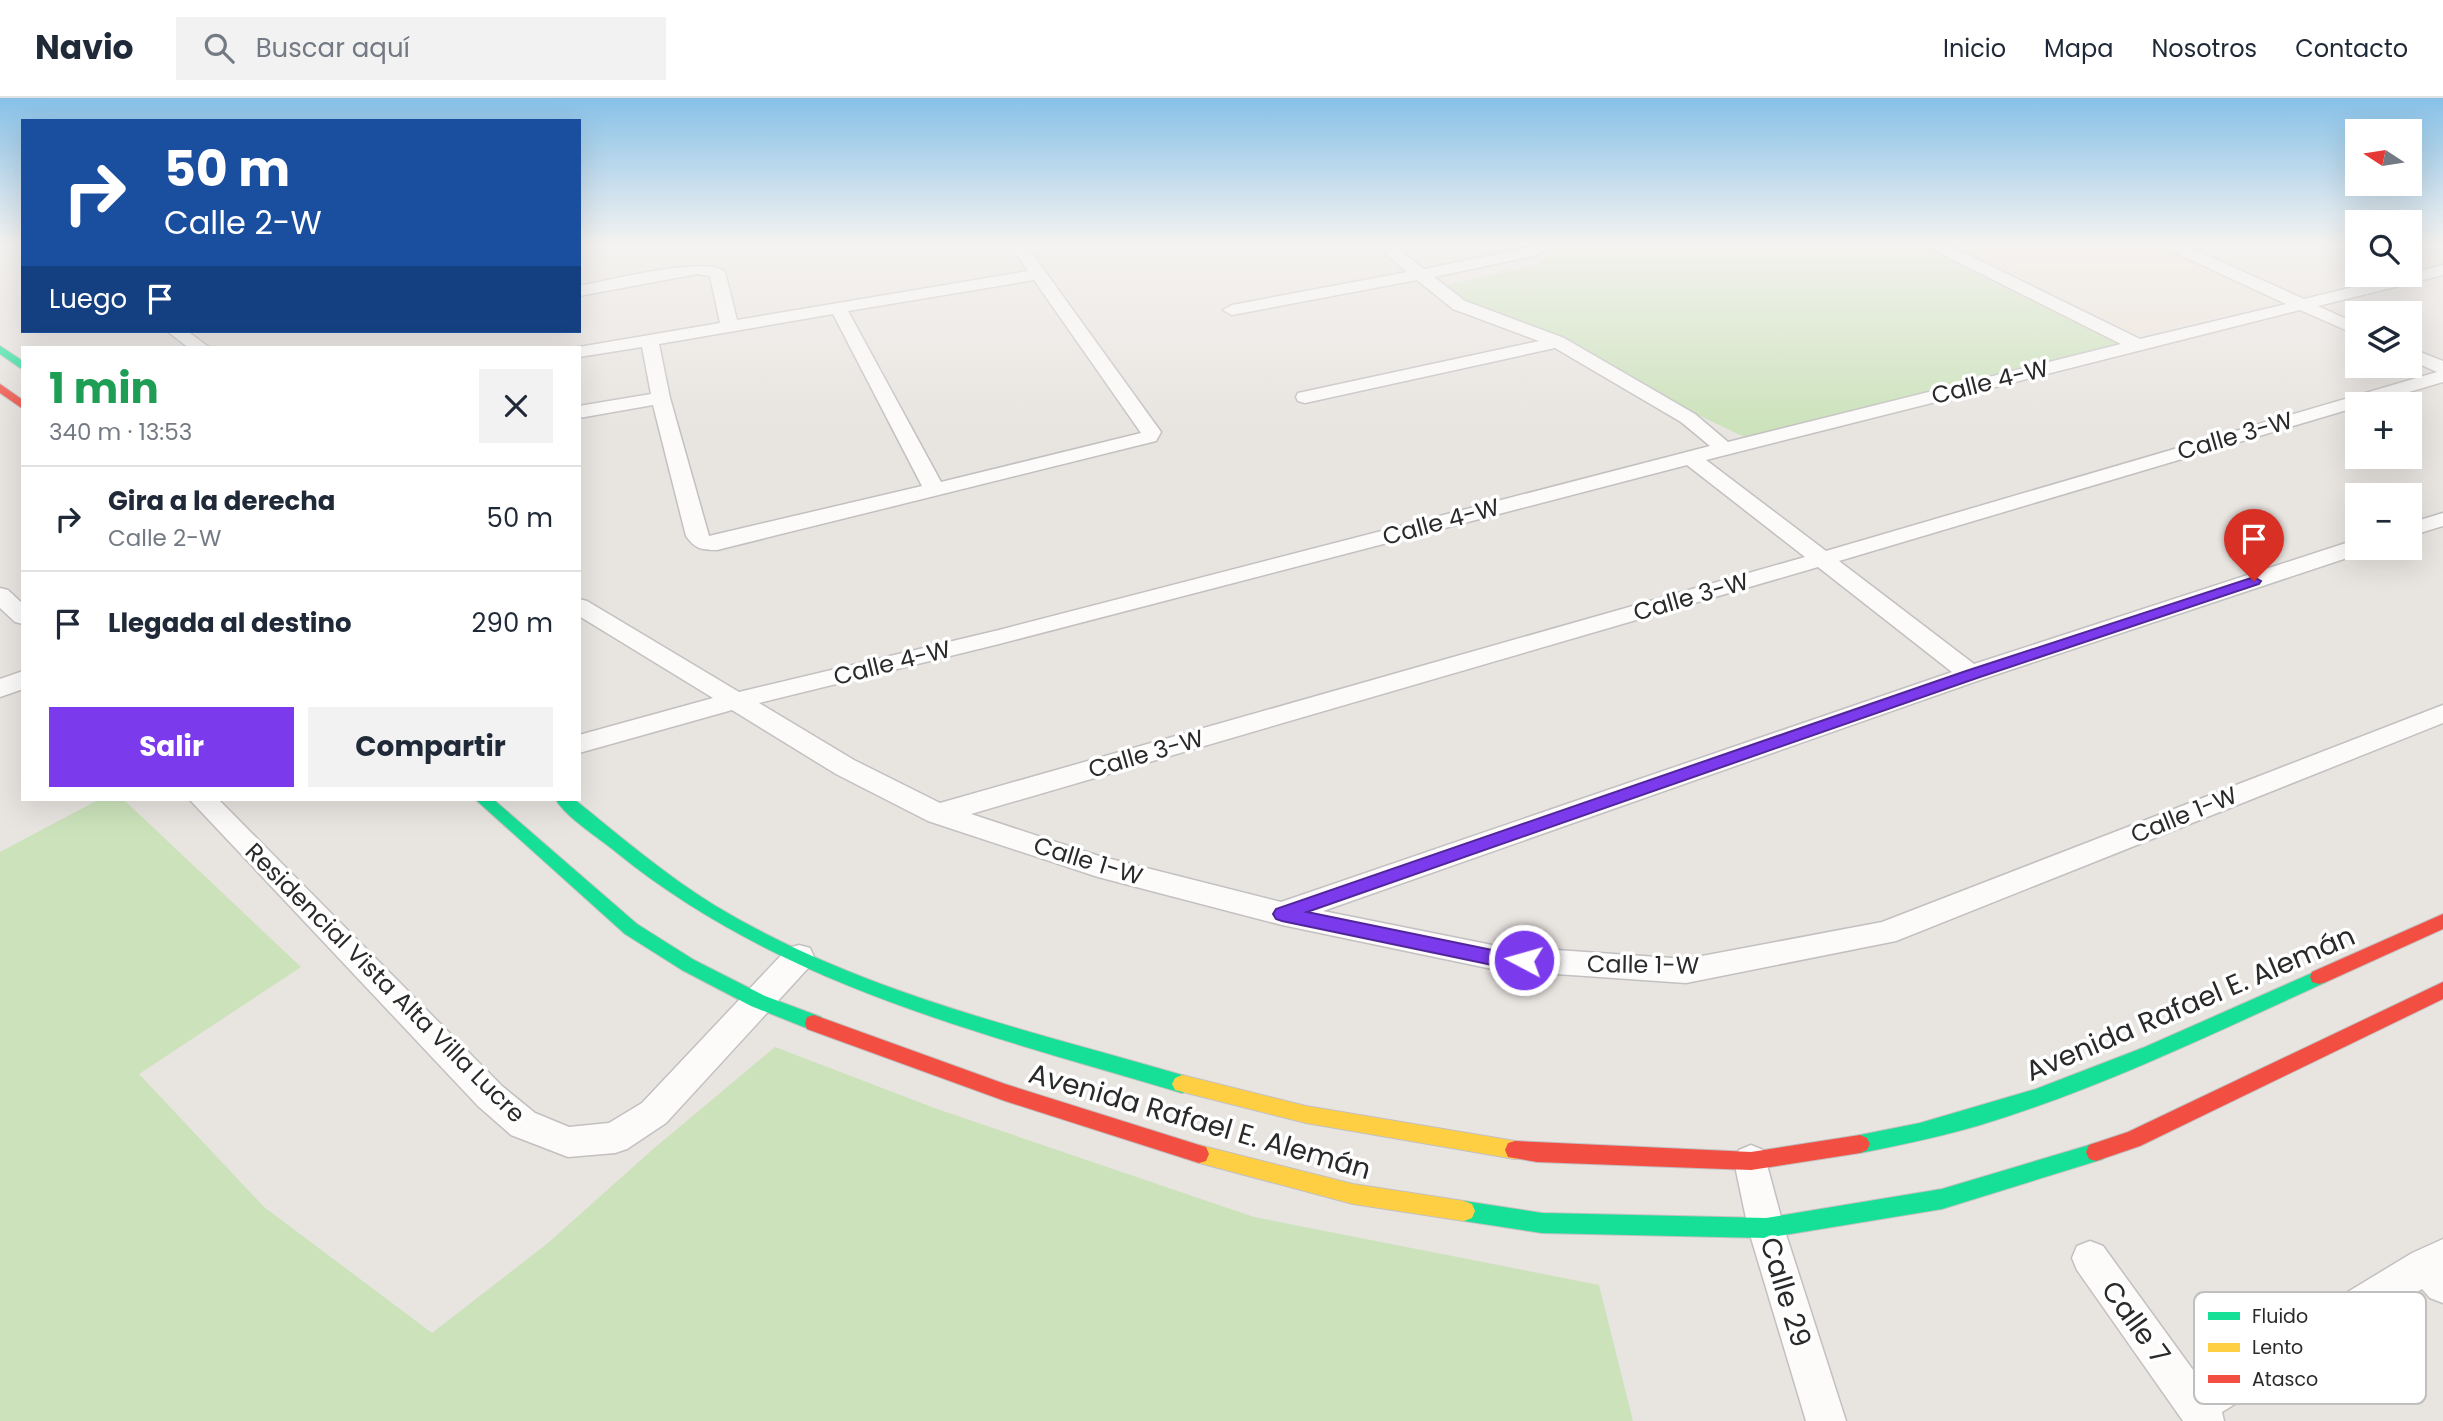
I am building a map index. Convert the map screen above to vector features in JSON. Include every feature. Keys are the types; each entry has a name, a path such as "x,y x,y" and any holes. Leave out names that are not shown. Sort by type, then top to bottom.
{"main road":[{"path":"0,349 21,365"},
{"path":"0,387 21,404"},
{"name":"Avenida Rafael E. Alemán","path":"485,801 631,929 688,965 758,1001 898,1056 1061,1113 1206,1156 1353,1194 1542,1223 1766,1228 1942,1199 2040,1171 2133,1140 2443,990"},
{"name":"Avenida Rafael E. Alemán","path":"565,801 668,883 730,922 799,957 928,1008 1227,1097 1359,1127 1537,1153 1751,1161 1909,1136 2017,1104 2123,1066 2443,921"}],"street":[{"path":"725,307 730,326"},
{"path":"581,352 845,307"},
{"path":"649,340 660,398 697,536 703,543 717,543 1149,437 1151,432 1061,307"},
{"path":"1232,310 1250,307"},
{"path":"1464,307 1558,342 1688,418 1726,449"},
{"path":"2060,307 2137,345"},
{"name":"Calle 4-W","path":"581,743 734,701 999,637 1748,443 2301,307"},
{"path":"2306,307 2345,325"},
{"path":"838,308 934,489"},
{"path":"179,333 198,346"},
{"path":"1305,397 1558,342"},
{"path":"2422,358 2443,368"},
{"name":"Calle 3-W","path":"938,814 1822,559 2443,376"},
{"path":"581,412 660,398"},
{"path":"1688,418 1717,426 1748,443"},
{"path":"1691,458 1971,674"},
{"path":"2422,526 2443,519"},
{"path":"1282,914 1971,674 2345,551"},
{"path":"0,595 21,615"},
{"name":"Calle 1-W","path":"581,607 845,767 938,814 1098,866 1282,914 1497,958 1686,971 1885,933 2443,713"},
{"path":"0,689 21,680"},
{"name":"Residencial Vista Alta Villa Lucre","path":"204,801 490,1096 523,1124 568,1142 615,1138 654,1113 799,957"},
{"name":"Calle 29","path":"1751,1161 1766,1228 1826,1421"},
{"name":"Calle 7","path":"2090,1258 2201,1414"},
{"path":"2400,1292 2437,1269"},
{"path":"2201,1414 2217,1404"}],"shaded area":[{"path":"2077,307 2259,307 2134,336"}],"green space":[{"path":"1475,307 2060,307 2137,345 1755,442"},
{"path":"96,801 125,801 301,967 139,1074 264,1207 432,1333 548,1243 652,1150 775,1047 937,1109 1254,1217 1599,1285 1633,1421 0,1421 0,852"}],"traffic: fast":[{"path":"0,349 21,365"},
{"path":"485,801 631,929 688,965 758,1001 814,1023"},
{"path":"565,801 687,896 731,923 784,950 839,975 952,1016 1182,1084"},
{"path":"1860,1144 1979,1116 2095,1076 2319,977"},
{"path":"1464,1211 1542,1223 1766,1228 1942,1199 2096,1152"}],"traffic: slow":[{"path":"1182,1084 1306,1114 1515,1150"},
{"path":"1199,1154 1353,1194 1464,1211"}],"traffic: jam":[{"path":"0,387 21,404"},
{"path":"2319,977 2443,921"},
{"path":"2096,1152 2133,1140 2443,990"},
{"path":"814,1023 1005,1093 1199,1154"},
{"path":"1515,1150 1751,1161 1860,1144"}],"route":[{"path":"1524,960 1497,958 1282,914 1971,674 2254,581"}]}
